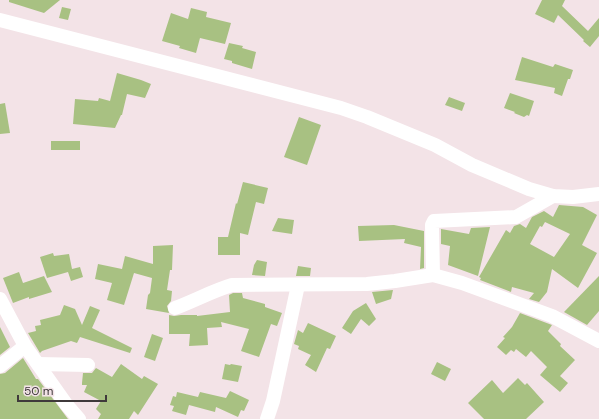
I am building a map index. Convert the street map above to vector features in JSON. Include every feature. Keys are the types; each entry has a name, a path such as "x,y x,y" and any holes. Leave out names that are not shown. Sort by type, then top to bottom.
{"street":[{"path":"0,20 341,108 435,145 472,165 513,183 553,196 573,197 599,194"},
{"path":"433,275 432,225 434,221 467,218 516,217 553,196"},
{"path":"175,308 220,288 232,285 379,284 433,275 462,283 552,316 599,341"},
{"path":"267,419 273,401 298,285"},
{"path":"0,299 25,346 78,419"},
{"path":"0,366 25,346"},
{"path":"38,364 88,365"}],"building":[{"path":"9,0 60,0 44,13 9,2"},
{"path":"542,0 565,0 562,6 588,31 599,18 599,36 590,47 558,15 554,23 535,14"},
{"path":"62,7 71,9 68,20 59,18"},
{"path":"191,8 207,12 206,17 231,23 225,44 200,38 196,53 179,48 180,46 162,41 171,13 188,19"},
{"path":"229,43 243,46 242,48 256,52 252,69 224,59"},
{"path":"522,57 553,67 555,64 573,70 562,96 554,93 555,88 515,80"},
{"path":"117,73 151,84 145,98 127,94 122,115 115,128 73,124 75,99 98,101 99,98 110,101"},
{"path":"510,93 534,101 529,116 527,115 524,117 504,108"},
{"path":"449,97 465,103 462,111 445,105"},
{"path":"5,103 10,133 0,134 0,104"},
{"path":"299,117 321,125 307,165 284,157"},
{"path":"51,141 80,141 80,150 51,150"},
{"path":"243,182 268,188 264,204 256,202 248,235 240,233 240,255 218,255 218,237 228,237 236,203 237,204"},
{"path":"559,205 583,207 597,215 582,245 597,253 578,288 552,269 547,292 539,302 529,299 534,293 512,287 511,292 480,280 481,278 479,277 506,230 510,233 514,226 520,224 526,228 532,217 544,211 553,217","holes":["545,222 570,234 554,257 530,244 540,226 542,227"]},
{"path":"278,218 294,220 292,234 272,231"},
{"path":"394,225 424,231 424,268 420,269 421,247 404,243 405,239 359,241 358,226"},
{"path":"490,227 478,276 448,265 450,246 441,244 441,229 469,234 471,228"},
{"path":"173,245 172,270 170,270 167,290 172,291 171,301 167,306 169,313 146,309 152,278 134,273 124,305 107,300 112,283 95,279 98,264 122,269 125,256 153,264 153,246"},
{"path":"53,253 54,256 69,254 72,269 80,267 83,277 71,281 68,272 47,278 40,257"},
{"path":"257,260 267,262 265,276 252,275 254,265"},
{"path":"298,266 311,268 310,276 296,276"},
{"path":"19,272 23,283 44,276 52,292 29,299 29,297 13,303 3,278"},
{"path":"599,276 599,311 587,325 564,312"},
{"path":"393,290 391,299 376,304 372,292"},
{"path":"233,293 242,293 243,298 265,304 265,307 282,313 277,326 271,324 259,357 241,351 249,329 221,322 222,327 207,328 208,345 189,346 190,334 169,334 169,315 197,316 230,312 229,295"},
{"path":"366,303 376,319 369,326 361,319 351,334 342,328 353,311"},
{"path":"64,305 75,309 82,325 90,306 100,310 92,328 132,348 130,353 80,337 77,343 71,341 40,353 28,333 36,331 35,326 41,325 40,320 60,315"},
{"path":"520,313 552,325 548,331 561,344 560,346 575,360 560,376 568,383 560,392 540,375 547,367 531,351 526,357 516,349 514,352 511,350 506,355 497,347 505,338 503,337 512,327"},
{"path":"308,323 336,336 330,349 327,348 316,372 305,365 311,355 298,349 299,346 294,344 298,330 303,333"},
{"path":"0,327 10,347 0,355"},
{"path":"152,334 163,338 155,361 144,357"},
{"path":"23,358 36,379 38,379 68,419 0,419 0,374 5,373"},
{"path":"437,362 451,369 445,381 431,374"},
{"path":"121,364 142,379 144,376 158,384 138,415 134,411 129,419 98,419 101,414 96,409 101,401 84,392 87,385 82,385 83,373 92,373 96,368 112,377"},
{"path":"225,364 242,366 238,382 222,379"},
{"path":"518,378 525,385 527,383 544,402 526,419 484,419 468,403 492,380 503,393"},
{"path":"230,391 249,400 244,411 241,410 238,417 216,407 215,412 189,405 186,415 172,411 174,406 170,405 173,396 176,397 177,392 198,397 200,392 226,398"}]}
